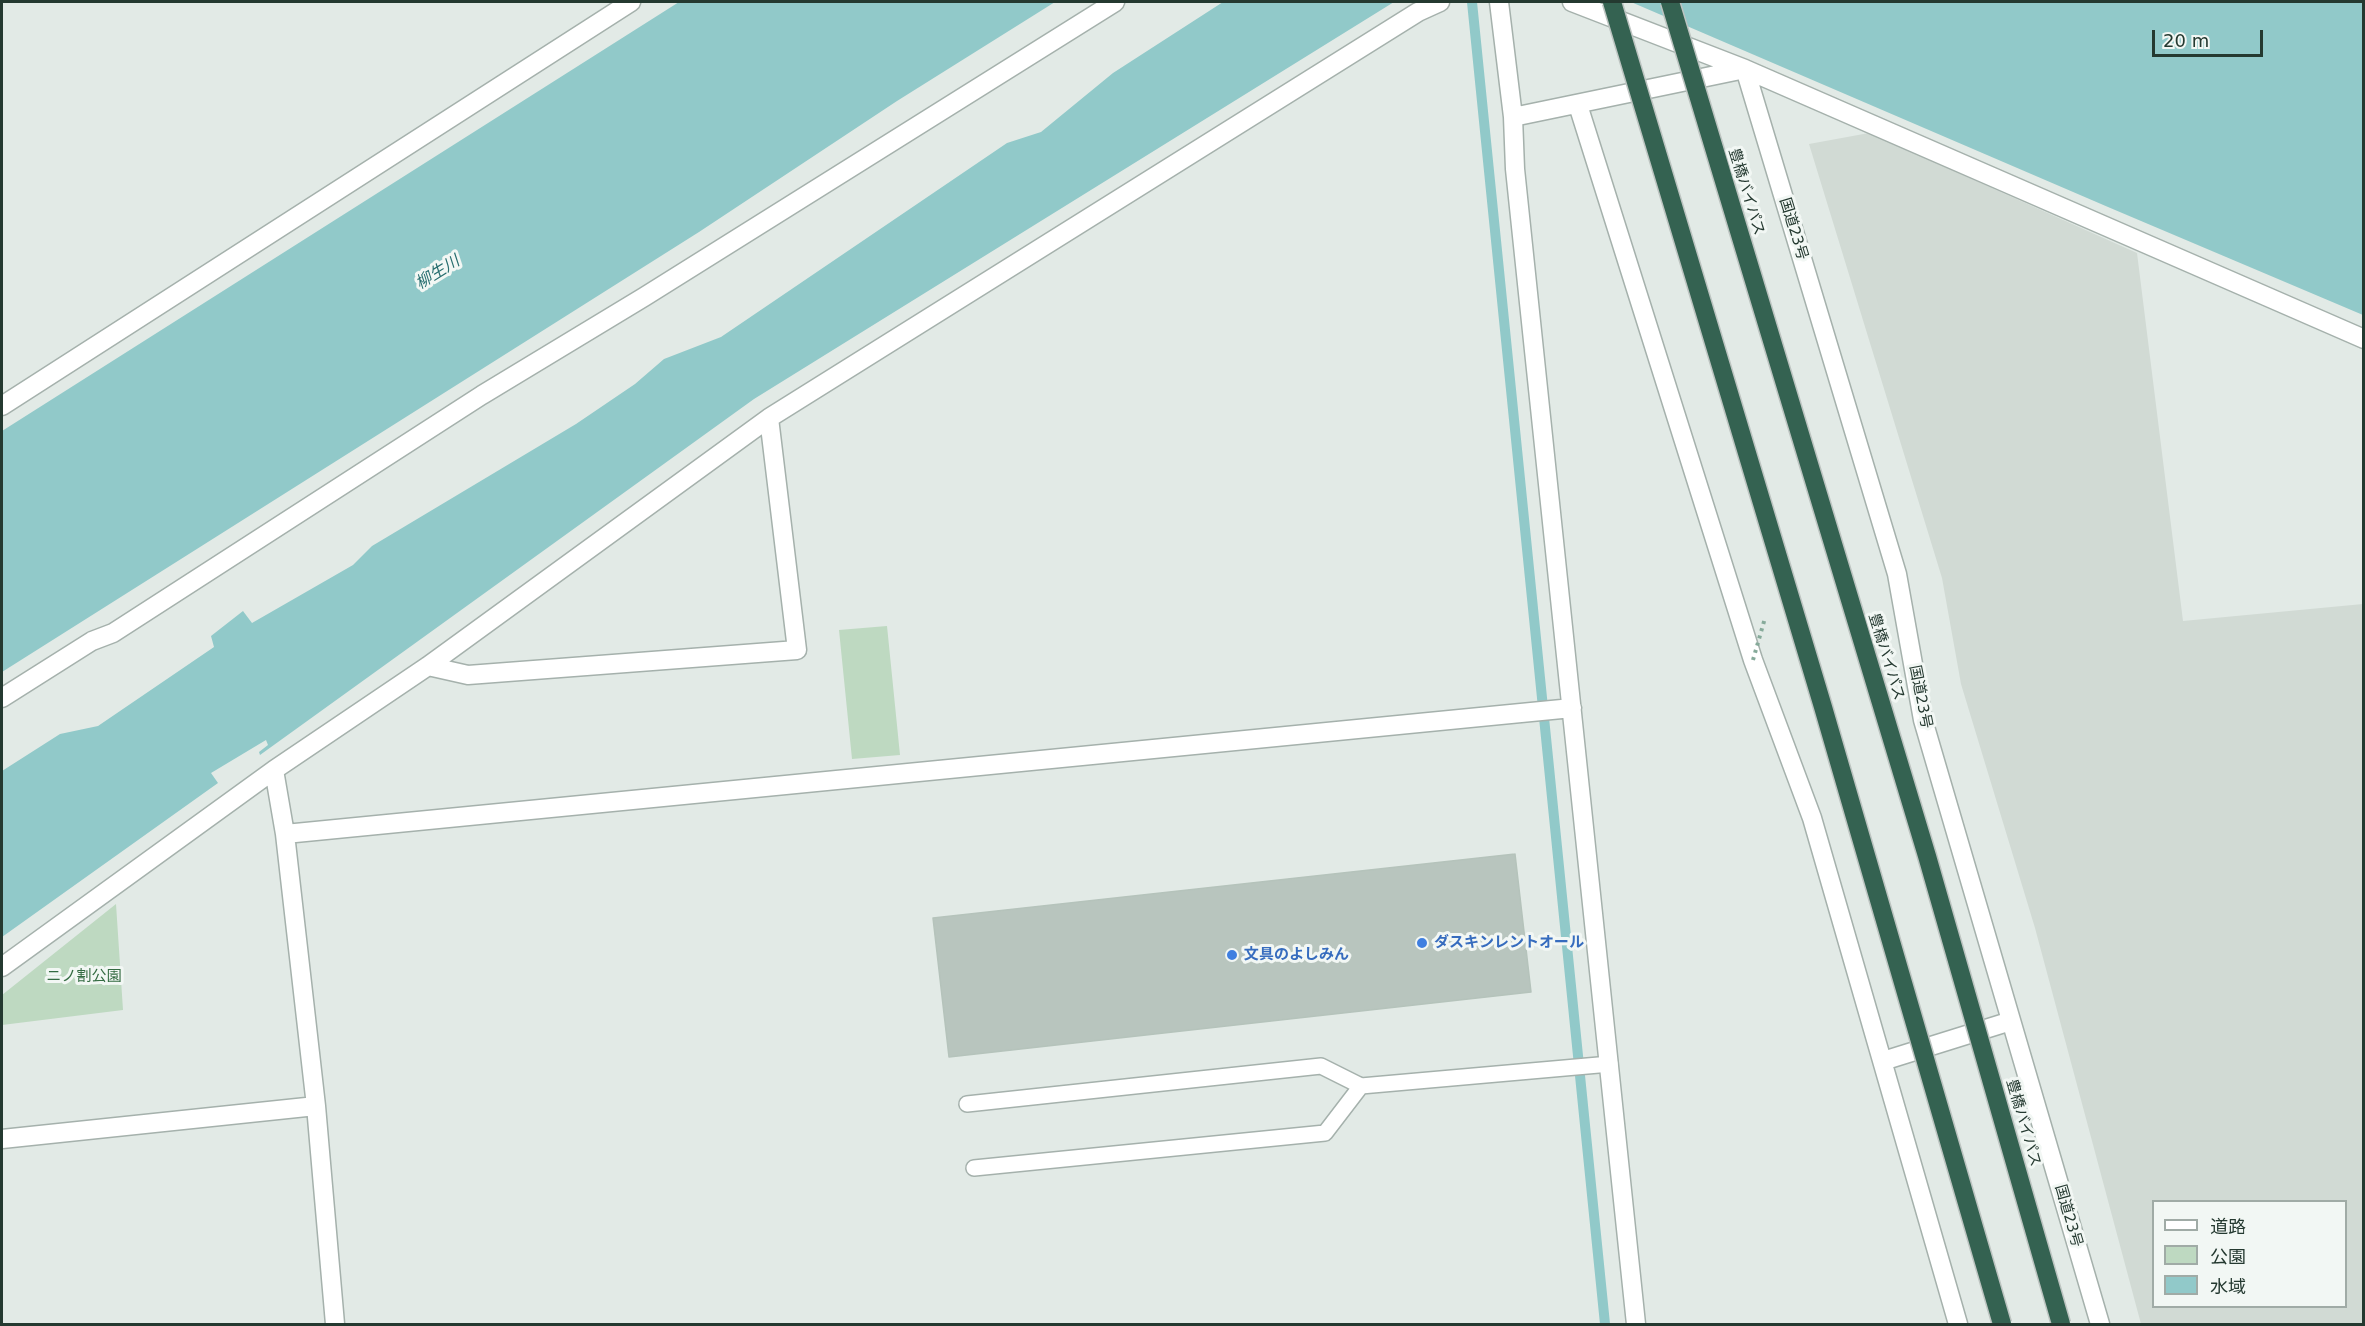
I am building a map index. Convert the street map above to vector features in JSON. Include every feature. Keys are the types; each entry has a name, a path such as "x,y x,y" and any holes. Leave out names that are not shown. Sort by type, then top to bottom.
{"highway":[{"path":"1612,2 1823,707 2002,1324"},
{"name":"豊橋バイパス","path":"1670,2 1927,856 2061,1324"}],"street":[{"path":"2,406 631,2"},
{"path":"2,698 92,640 113,633 482,395 664,285 1115,2"},
{"path":"2,967 274,770 428,666 769,418 1408,18 1440,2"},
{"path":"1498,2 1513,117 1515,169 1607,1065 1636,1324"},
{"path":"1572,2 1745,69 2364,339"},
{"path":"1513,117 1745,69"},
{"name":"国道23号","path":"1745,69 1897,574 1923,720 2100,1324"},
{"path":"1578,105 1753,660 1812,818 1958,1324"},
{"path":"428,666 468,675 797,650 769,418"},
{"path":"285,834 1570,708"},
{"path":"274,770 285,834 316,1106 334,1324"},
{"path":"1883,1061 2011,1021"},
{"path":"2,1139 316,1106"}],"lane":[{"path":"967,1104 1321,1066 1361,1086 1607,1065"},
{"path":"974,1168 1325,1133 1361,1086"}],"shaded area":[{"path":"1869,133 2137,253 2183,621 2363,604 2363,1324 2141,1324 2035,928 1961,684 1942,578 1809,144"}],"green space":[{"path":"887,626 900,755 852,759 839,630"},
{"name":"ニノ割公園","path":"116,904 123,1010 2,1025 2,995"}],"water":[{"name":"柳生川","path":"679,2 1055,2 897,101 699,232 2,672 2,431"},
{"path":"1223,2 1394,2 754,399 260,755 259,752 268,745 266,740 211,773 218,783 2,937 2,771 60,734 98,726 214,647 211,636 243,611 252,623 353,565 372,546 576,424 635,384 664,359 721,337 1007,143 1041,132 1113,73"},
{"path":"1631,2 2363,2 2363,315 2108,207"}],"building":[{"name":"文具のよしみん","path":"1515,854 1531,992 949,1057 933,918"}],"waterway":[{"path":"1472,2 1605,1324"}],"place":[{"name":"ダスキンレントオール","path":"1422,943"},
{"name":"文具のよしみん","path":"1232,955"}]}
